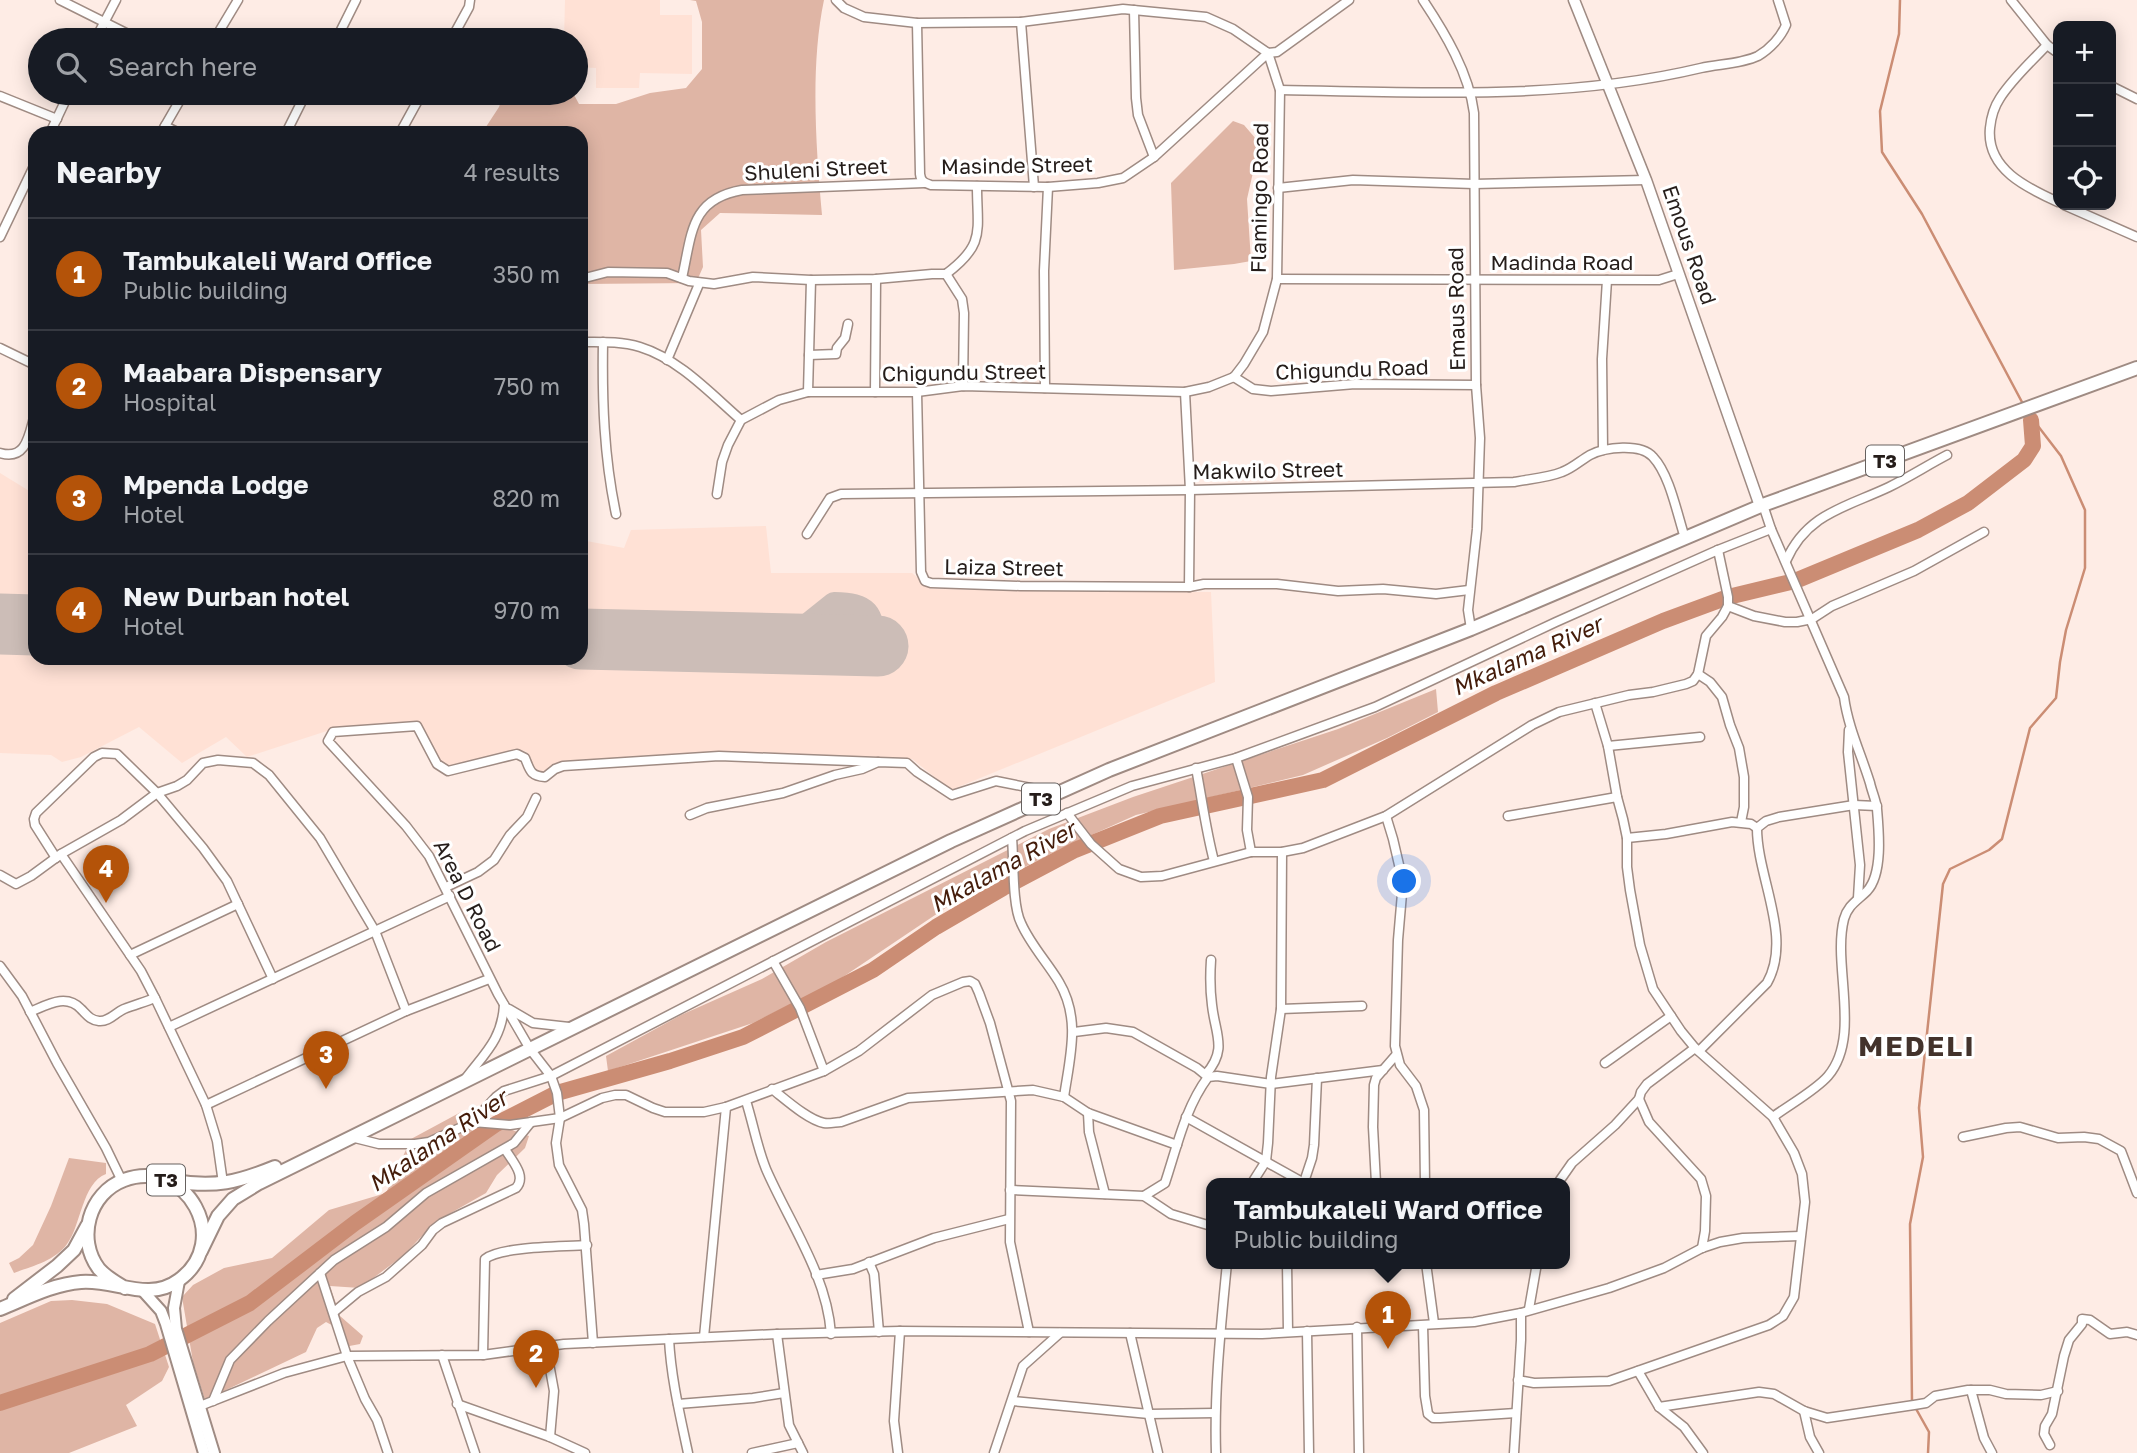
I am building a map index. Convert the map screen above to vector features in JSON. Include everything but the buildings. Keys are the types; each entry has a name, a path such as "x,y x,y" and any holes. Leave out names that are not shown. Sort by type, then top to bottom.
{"highway":[{"name":"T3","path":"88,1226 74,1250 0,1309 65,1284 94,1282 143,1291 156,1290 179,1281 196,1262 218,1216 233,1199 260,1183 951,841 1056,793 1226,723 1471,629 1762,505 2137,368"},
{"name":"T3","path":"125,1287 111,1280 100,1269 92,1256 88,1241 91,1212 109,1188 136,1177 151,1176 196,1185 242,1180 347,1138"},
{"name":"T3","path":"165,1180 181,1188 193,1200 201,1216 201,1251"}],"main road":[{"path":"172,1330 179,1281"},
{"path":"143,1291 161,1311 172,1330 204,1453"},
{"path":"181,1362 200,1406 214,1453"}],"street":[{"path":"60,0 116,28"},
{"path":"101,28 116,0"},
{"path":"222,28 238,0"},
{"path":"342,28 356,0"},
{"path":"457,28 470,0"},
{"path":"836,0 844,8 864,18 917,23 1021,22 1090,12 1134,10 1206,17 1233,29 1268,53"},
{"path":"1089,0 1090,12"},
{"name":"Masinde Street","path":"917,23 920,174 924,183 1048,187 1111,181 1132,173 1268,53 1277,52 1349,0"},
{"name":"Emaus Road","path":"1423,0 1472,93 1474,113 1474,281 1480,438 1477,529 1468,610 1471,629"},
{"name":"Emous Road","path":"1574,0 1646,180 1762,505"},
{"path":"1280,90 1472,93 1607,86 1664,77 1756,57 1769,49 1783,33 1786,25 1778,0"},
{"path":"2011,0 2053,49"},
{"path":"1134,10 1138,114 1153,157"},
{"path":"1021,22 1034,187"},
{"path":"2047,45 1999,99 1992,117 1989,137 1997,161 2010,176 2053,200"},
{"name":"Flamingo Road","path":"1234,377 1263,332 1277,279 1280,90 1268,53"},
{"path":"2116,88 2137,99"},
{"path":"0,96 57,119"},
{"path":"54,126 63,105"},
{"path":"165,126 177,105"},
{"path":"290,126 300,105"},
{"path":"404,126 415,105"},
{"path":"0,237 28,179"},
{"path":"1278,188 1353,180 1474,184 1646,180"},
{"name":"Shuleni Street","path":"682,278 696,221 703,209 714,199 727,193 742,190 924,183"},
{"path":"588,277 608,272 661,272 699,284 753,277 876,279 946,274 969,254 975,245 976,186"},
{"path":"1045,388 1044,271 1048,187"},
{"path":"2075,210 2137,237"},
{"path":"946,274 962,299 963,386"},
{"name":"Madinda Road","path":"1277,279 1659,280 1678,274"},
{"path":"875,392 876,279"},
{"path":"808,392 811,280"},
{"path":"1603,450 1602,359 1607,280"},
{"path":"667,360 699,284"},
{"path":"809,355 836,354 845,338 848,324"},
{"path":"588,342 640,346 667,360 741,420 722,462 718,494"},
{"path":"603,342 603,424 616,514"},
{"path":"0,348 28,362"},
{"name":"Chigundu Street","path":"741,420 779,400 808,392 917,392 963,386 1185,392 1209,387 1234,377"},
{"name":"Chigundu Road","path":"1234,377 1253,389 1271,391 1355,384 1476,385"},
{"name":"Laiza Street","path":"917,392 921,572 925,581 1020,586 1189,587"},
{"path":"1185,392 1190,490 1189,587 1205,584 1277,584 1338,591 1383,589 1436,594 1469,590"},
{"path":"0,453 9,456 18,453 24,447 28,435"},
{"name":"Makwilo Street","path":"807,534 827,502 834,496 1514,482 1562,472 1603,450 1623,449 1645,451 1654,457 1667,482 1685,538"},
{"path":"1786,561 1801,536 1821,517 1892,485 1947,454"},
{"path":"1762,505 1844,697 1849,726 1877,806 1878,870 1868,890 1852,902 1844,920 1845,1025 1834,1068 1827,1078 1773,1116"},
{"path":"347,1138 379,1144 429,1142 473,1122 504,1091 551,1076 1012,838 1132,786 1236,758 1375,707 1556,622 1771,529"},
{"path":"1728,606 1754,616 1785,622 1812,619 1832,606 1914,571 1984,532"},
{"path":"1067,813 1090,844 1119,869 1142,877 1162,876 1251,852 1303,849 1386,816 1532,725 1559,712 1686,684 1698,674 1706,636 1728,606 1718,550"},
{"path":"1698,674 1710,682 1722,697 1739,748 1744,777 1741,822"},
{"path":"1518,1380 1609,1381 1769,1325 1783,1316 1794,1297 1805,1202 1802,1174 1794,1153 1773,1116 1697,1049 1653,989 1644,960 1626,867 1627,838 1608,747 1595,702"},
{"name":"Area D Road","path":"551,1076 530,1049 489,979 429,856 418,840 328,741 333,732 418,726 437,764 448,771 517,754 525,758 536,777 545,777 563,766 719,756 878,762"},
{"path":"1849,726 1848,752 1860,865 1858,898"},
{"path":"1608,747 1700,737"},
{"path":"223,1183 217,1141 206,1105 155,998 130,954 35,825 34,819 41,807 94,757 102,753 117,754 157,793 227,881 273,979"},
{"path":"1236,758 1248,797 1247,830 1251,852"},
{"path":"0,875 16,884 31,876 58,856 121,820 157,793 187,780 204,763 218,760 253,763 269,775 313,829 375,931 406,1011"},
{"path":"690,815 707,808 783,793 878,762 907,762 917,772 953,795 996,781 1056,793"},
{"path":"1196,768 1214,861"},
{"path":"1508,816 1617,797"},
{"path":"169,1027 375,931 448,891 494,860 510,835 527,817 536,798"},
{"path":"1758,828 1766,821 1779,817 1854,805 1877,806"},
{"path":"1386,816 1403,882 1398,940 1396,1055 1416,1086 1424,1110 1426,1178"},
{"path":"1627,838 1741,822 1758,828"},
{"path":"1562,1178 1572,1163 1615,1125 1639,1099 1647,1084 1697,1049 1767,984 1773,972 1777,952 1768,888 1760,857 1758,828"},
{"path":"1012,838 1020,923 1060,984 1070,1007 1074,1032 1064,1097"},
{"path":"1255,1178 1266,1161 1271,1084 1281,1009 1282,852"},
{"path":"130,954 238,904"},
{"path":"1144,1196 1165,1184 1186,1117 1214,1066 1219,1050 1212,1008 1211,960"},
{"path":"773,961 800,1008 824,1071"},
{"path":"0,966 22,996 122,1181"},
{"path":"206,1105 406,1011 489,979"},
{"path":"473,1122 510,1125 560,1118 602,1098 615,1095 625,1095 665,1112 704,1112 726,1107 824,1071 859,1051 932,995 970,981 975,984 990,1023 1009,1091 1012,1136 1010,1242 1028,1332"},
{"path":"30,1012 55,1001 65,1000 79,1005 89,1017 99,1021 108,1020 121,1010 155,998"},
{"path":"464,1081 496,1038 502,1024 504,1005 528,1022 575,1027"},
{"path":"1281,1009 1362,1006"},
{"path":"1605,1063 1671,1016"},
{"path":"1074,1032 1106,1028 1133,1032 1207,1076 1271,1084 1383,1070"},
{"path":"1376,1178 1374,1086 1376,1078 1396,1055"},
{"path":"551,1076 557,1093 560,1118 556,1143 559,1165 582,1210 593,1343"},
{"path":"1306,1178 1314,1145 1317,1078"},
{"path":"772,1089 821,1123 841,1122 908,1098 1033,1090 1064,1097 1088,1113 1177,1145"},
{"path":"1639,1099 1649,1122 1701,1180 1706,1196 1702,1248"},
{"path":"746,1101 764,1165 817,1275 831,1334"},
{"path":"704,1337 726,1107"},
{"path":"1088,1113 1089,1132 1105,1194"},
{"path":"1186,1117 1266,1161 1289,1178"},
{"path":"213,1401 230,1360 334,1260 386,1227 426,1193 514,1143 531,1122"},
{"path":"1962,1137 2006,1128 2021,1128 2058,1138 2099,1139 2121,1151 2137,1193"},
{"path":"334,1312 358,1292 386,1277 442,1223 516,1188 521,1177 505,1149"},
{"path":"1010,1190 1144,1196 1171,1214 1206,1224"},
{"path":"817,1275 853,1269 934,1238 1009,1219"},
{"path":"200,1406 284,1373 347,1356 483,1355 547,1346 777,1334 900,1331 1262,1334 1474,1322 1609,1288 1664,1268 1720,1241 1800,1236"},
{"path":"483,1355 485,1259 491,1255 527,1249 587,1245"},
{"path":"869,1262 874,1274 879,1332"},
{"path":"1216,1453 1215,1413 1226,1269"},
{"path":"1287,1269 1287,1331"},
{"path":"1426,1269 1434,1323"},
{"path":"1514,1453 1521,1340 1536,1269"},
{"path":"320,1273 347,1356 377,1420 387,1453"},
{"path":"2050,1445 2044,1434 2045,1426 2052,1414 2069,1340 2082,1324 2082,1320 2090,1320 2110,1334 2127,1332 2137,1335"},
{"path":"1423,1326 1428,1414 1433,1418 1440,1418 1516,1413"},
{"path":"1357,1327 1360,1453"},
{"path":"898,1453 894,1439 894,1422 900,1331"},
{"path":"1307,1331 1309,1453"},
{"path":"994,1453 1023,1366 1060,1333"},
{"path":"1130,1333 1158,1453"},
{"path":"777,1334 789,1425 803,1453"},
{"path":"669,1339 679,1417 688,1453"},
{"path":"547,1346 554,1391 550,1437"},
{"path":"442,1355 475,1453"},
{"path":"1638,1371 1659,1407 1684,1427 1703,1453"},
{"path":"1659,1407 1759,1392 1774,1394 1819,1417 1835,1418 1858,1412 1890,1410 1926,1403 1935,1395 1970,1390 2041,1395 2058,1391"},
{"path":"1970,1390 1984,1438 1992,1453"},
{"path":"678,1404 784,1393"},
{"path":"1012,1401 1149,1414 1215,1413"},
{"path":"457,1404 550,1437 585,1453"},
{"path":"1804,1411 1810,1437 1819,1453"},
{"path":"752,1453 798,1443"}],"shaded area":[{"path":"565,0 660,0 660,15 692,15 692,74 640,73 639,88 596,88 596,68 588,68 588,28 564,28"},
{"path":"690,0 824,0 816,79 816,135 822,215 720,213 701,230 703,267 696,283 588,284 588,126 487,126 500,105 616,104 650,93 686,88 702,69 702,22 696,1"},
{"path":"1233,121 1244,125 1256,139 1256,159 1247,199 1251,261 1174,270 1171,183"},
{"path":"0,473 28,490 28,665 588,665 588,541 624,548 631,530 766,526 771,573 912,573 931,589 1211,592 1215,682 951,790 912,759 710,753 555,763 542,774 533,772 527,752 521,750 447,767 443,765 419,722 336,728 247,757 226,737 182,763 139,727 81,757 62,762 51,755 0,753"},
{"path":"1436,689 1438,712 1387,738 1303,775 1136,815 1058,850 947,907 834,983 753,1023 608,1071 606,1056 681,1015 762,979 826,942 1049,829 1133,797 1338,729"},
{"path":"461,1112 529,1136 525,1148 497,1175 486,1193 435,1222 404,1255 360,1288 330,1286 340,1316 363,1336 360,1344 344,1347 339,1329 326,1322 317,1328 306,1352 205,1400 193,1362 182,1297 193,1285 224,1268 272,1258 329,1210 386,1193 411,1139"},
{"path":"69,1158 106,1163 106,1174 92,1186 72,1236 62,1250 43,1262 14,1273 9,1263 33,1245"},
{"path":"72,1300 107,1304 155,1324 169,1367 162,1381 126,1405 137,1426 69,1453 0,1453 0,1323 51,1301"}],"waterway":[{"path":"1900,0 1899,34 1880,111 1882,152 1922,214 2023,404"},
{"path":"1912,1402 1910,1224 1923,1157 1919,1108 1943,884 1950,869 1989,850 2002,839 2030,728 2056,698 2066,630 2085,568 2085,510 2061,456 2028,413"},
{"name":"Mkalama River","path":"0,1403 150,1354 250,1303 355,1223 496,1124 557,1093 743,1037 873,970 936,927 1075,850 1160,816 1323,780 1496,693 1663,621 1728,597 1795,581 1918,530 1968,503 2024,460 2033,446 2031,420"},
{"path":"1915,1407 1929,1432 1928,1453"}],"taxiway":[{"path":"784,644 834,604 854,606 866,613 872,625 874,646"}],"runway":[{"path":"0,624 28,625"},
{"path":"588,639 878,646"}],"place":[{"name":"New Durban hotel","path":"106,903"},
{"name":"Mpenda Lodge","path":"326,1089"},
{"name":"Tambukaleli Ward Office","path":"1388,1349"},
{"name":"Maabara Dispensary","path":"536,1388"}],"district":[{"name":"MEDELI","path":"1917,1046"}]}
